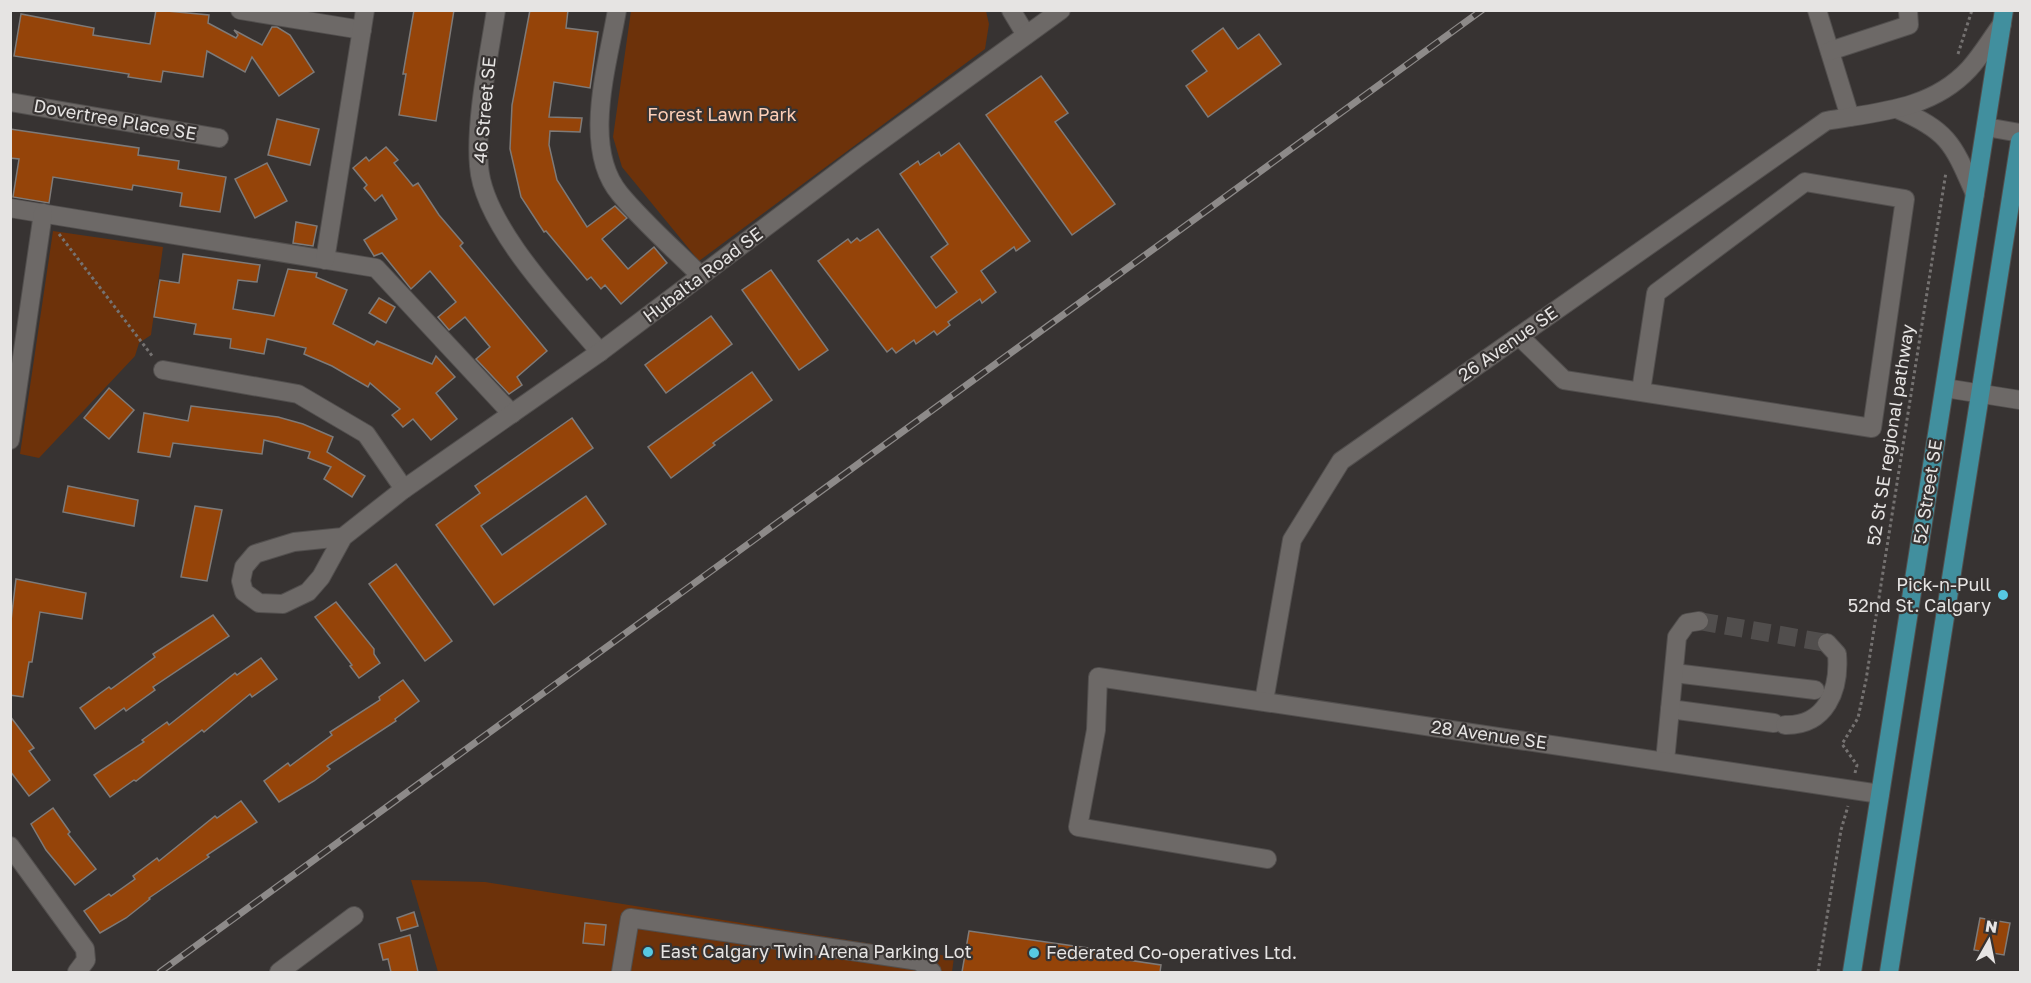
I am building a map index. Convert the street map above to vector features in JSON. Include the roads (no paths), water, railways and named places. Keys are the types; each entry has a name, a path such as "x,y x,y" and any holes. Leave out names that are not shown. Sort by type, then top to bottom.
{"main road":[{"name":"52 Street SE","path":"1852,972 2003,17"},
{"name":"52 Street SE","path":"1889,972 2020,141"}],"street":[{"path":"240,10 362,30"},
{"path":"325,260 365,10"},
{"name":"46 Street SE","path":"496,10 482,100 478,167 492,211 528,266 600,352"},
{"path":"617,10 598,128 603,161 618,193 701,276"},
{"path":"1011,10 1026,36"},
{"name":"Hubalta Road SE","path":"344,537 294,542 255,554 244,567 241,581 244,592 259,603 283,603 308,591 321,577 344,537 404,489 600,352 1061,10"},
{"path":"1817,10 1850,117"},
{"path":"1830,51 1925,10"},
{"name":"26 Avenue SE","path":"1264,701 1292,540 1341,461 1826,121 1897,110 1926,101 1968,70 2003,17"},
{"name":"Dovertree Place SE","path":"10,102 219,138"},
{"path":"1897,110 1937,129 1955,150 1975,194"},
{"path":"1986,127 2020,133"},
{"path":"1519,336 1564,380 1872,428 1905,199 1805,182 1656,293 1641,391"},
{"path":"10,207 376,268 512,414"},
{"path":"10,440 44,213"},
{"path":"163,370 298,394 366,434 404,489"},
{"path":"1945,388 2020,400"},
{"path":"1665,761 1677,637 1687,623 1699,621"},
{"path":"1670,709 1780,724 1812,722 1822,713 1830,699 1838,665 1837,654 1827,643"},
{"path":"1674,673 1815,690"},
{"name":"28 Avenue SE","path":"1267,859 1078,826 1096,730 1098,676 1880,794"},
{"path":"10,846 86,949 86,960 77,972"},
{"path":"279,972 354,916"},
{"path":"621,972 630,918 919,961 932,972"}],"tunnel":[{"path":"1699,621 1827,643"}],"railway":[{"path":"160,972 1482,10"}],"place":[{"name":"Pick-n-Pull 52nd St. Calgary","path":"2003,595"},
{"name":"East Calgary Twin Arena Parking Lot","path":"648,952"},
{"name":"Federated Co-operatives Ltd.","path":"1034,953"}],"park label":[{"name":"Forest Lawn Park","path":"722,115"}]}
